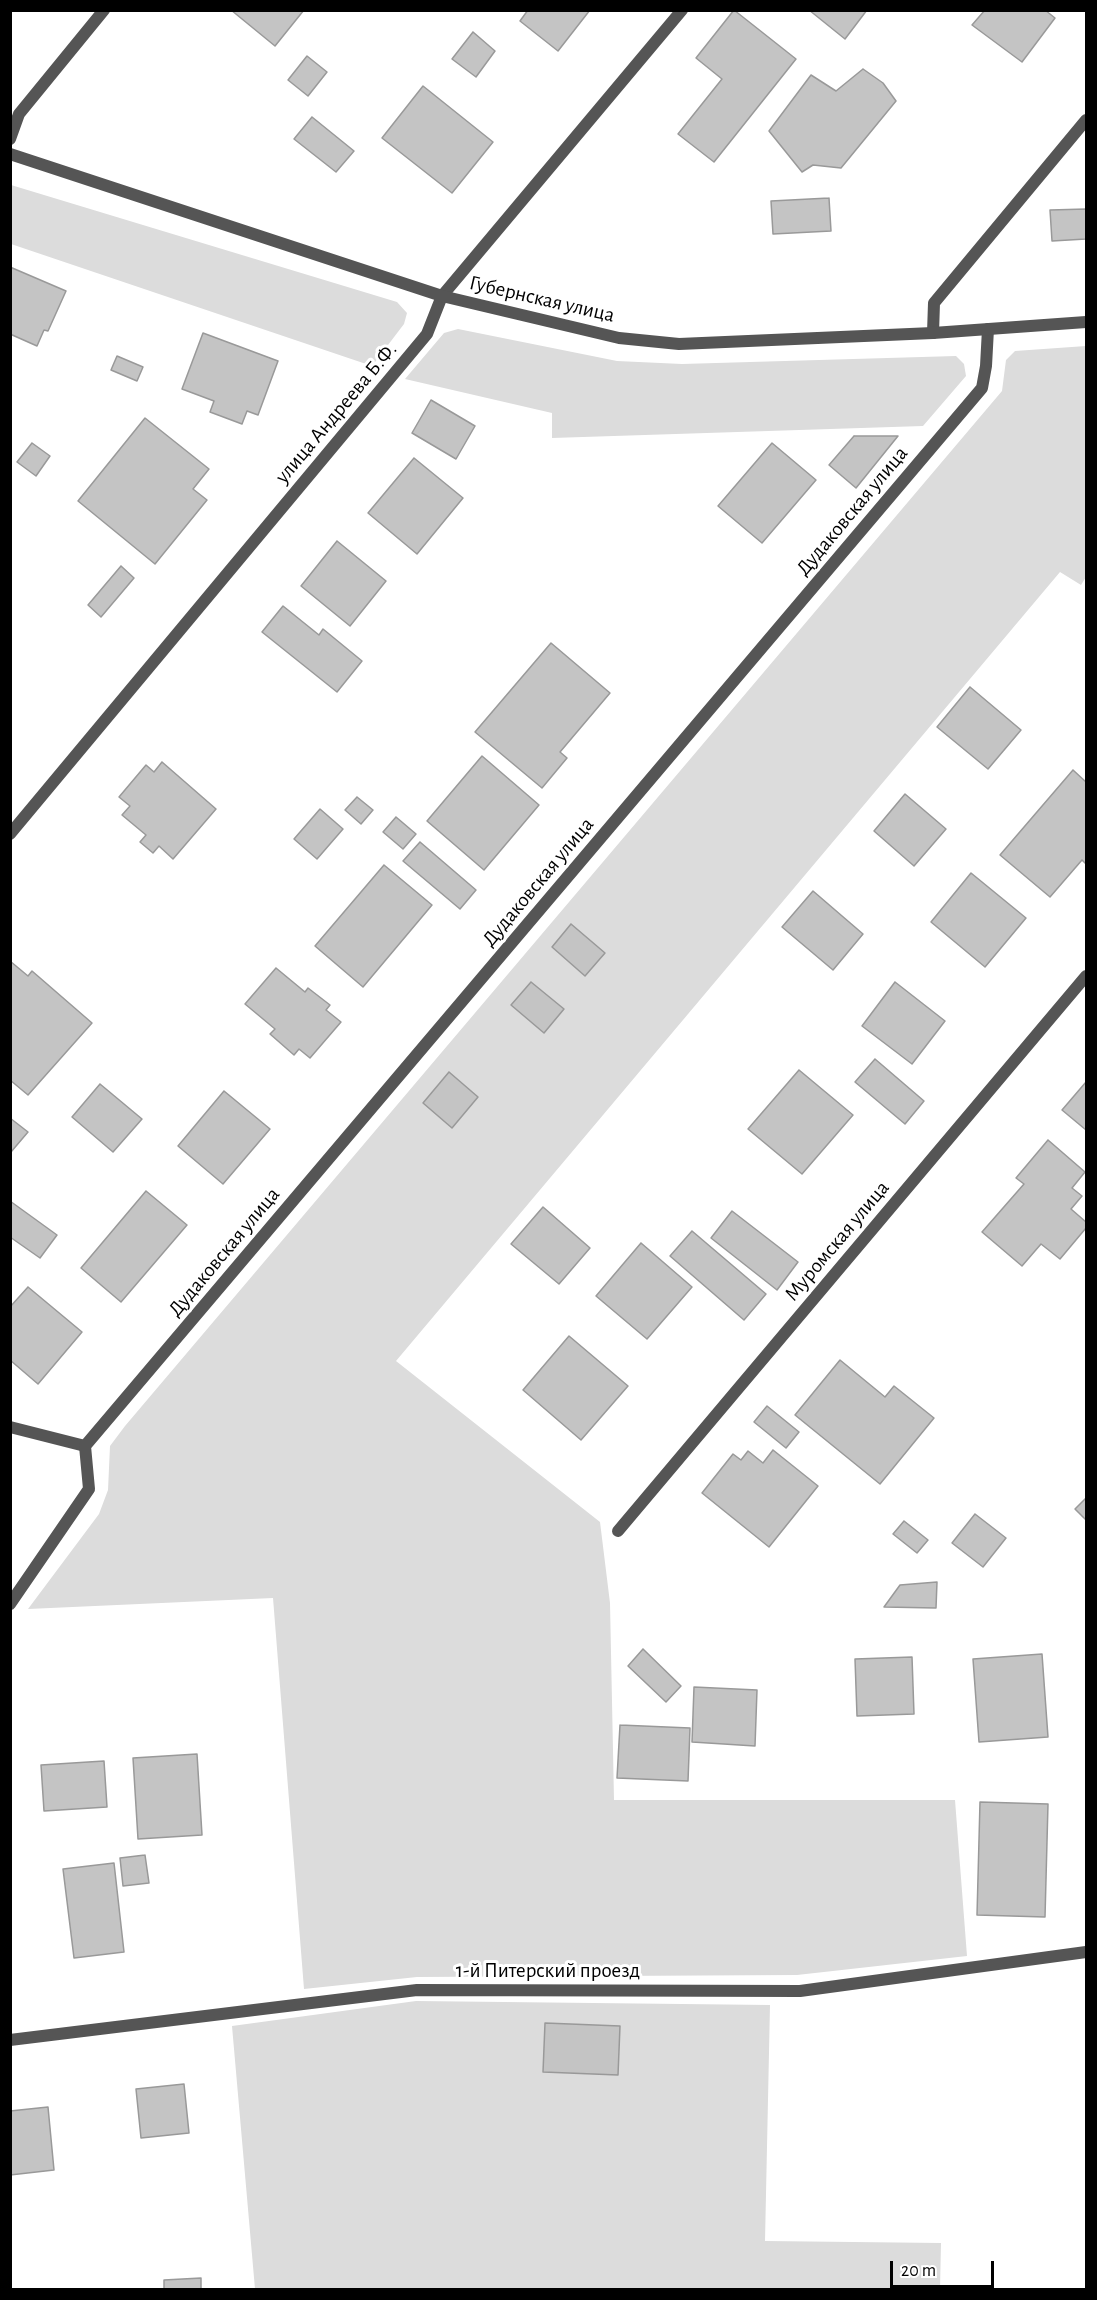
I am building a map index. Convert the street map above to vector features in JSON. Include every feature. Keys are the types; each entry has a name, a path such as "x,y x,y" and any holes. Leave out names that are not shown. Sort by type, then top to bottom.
{"street":[{"path":"10,139 19,114 104,10"},
{"name":"улица Андреева Б.Ф.","path":"10,834 427,334 442,296 682,10"},
{"path":"933,333 934,303 1086,120"},
{"name":"Губернская улица","path":"10,154 442,296 619,338 679,344 933,333 1086,322"},
{"name":"Дудаковская улица","path":"85,1446 982,388 988,328"},
{"name":"Муромская улица","path":"618,1531 1086,976"},
{"path":"10,1427 85,1446 89,1489 10,1604"},
{"name":"1-й Питерский проезд","path":"10,2040 417,1990 800,1991 1086,1952"}],"shaded area":[{"path":"11,185 397,302 407,313 404,324 372,366 11,244"},
{"path":"458,329 617,361 682,364 956,356 964,364 966,376 923,426 552,438 552,413 405,379 444,333"},
{"path":"1086,346 1086,577 1081,585 1060,572 396,1361 600,1522 610,1603 614,1800 955,1800 967,1956 797,1975 417,1977 304,1989 273,1598 28,1609 99,1514 108,1490 110,1446 125,1426 1002,391 1006,360 1015,351"},
{"path":"416,2001 770,2005 765,2241 941,2243 940,2289 255,2289 232,2026"}],"building":[{"path":"231,10 304,10 275,46"},
{"path":"528,10 590,10 558,51 520,21"},
{"path":"734,10 796,59 714,162 678,134 722,79 696,58"},
{"path":"809,10 867,10 845,39"},
{"path":"985,10 1045,10 1055,18 1022,62 972,25"},
{"path":"473,32 495,51 476,77 452,59"},
{"path":"307,56 327,72 308,96 288,80"},
{"path":"863,69 883,83 896,101 841,168 813,165 802,172 769,131 811,75 836,91"},
{"path":"423,86 493,142 452,193 382,138"},
{"path":"312,117 354,151 336,172 294,139"},
{"path":"829,198 831,231 773,234 771,201"},
{"path":"1086,209 1086,239 1052,241 1050,210"},
{"path":"10,267 66,291 48,331 44,330 37,346 10,334"},
{"path":"203,333 278,361 258,415 247,411 242,424 210,412 214,401 182,389"},
{"path":"117,356 143,367 137,381 111,370"},
{"path":"431,400 475,426 456,459 412,433"},
{"path":"145,418 209,469 193,489 207,500 155,564 78,501"},
{"path":"854,436 898,436 856,488 829,465"},
{"path":"32,443 50,456 36,476 17,462"},
{"path":"772,443 816,480 762,543 718,506"},
{"path":"414,458 463,498 417,554 368,513"},
{"path":"337,541 386,581 350,626 301,586"},
{"path":"121,566 134,578 101,617 88,605"},
{"path":"283,606 319,635 323,629 362,661 337,692 262,632"},
{"path":"551,643 610,693 560,752 567,758 542,788 475,732"},
{"path":"970,687 1021,730 988,769 937,727"},
{"path":"482,756 539,805 484,870 427,821"},
{"path":"162,762 216,809 173,859 159,846 153,853 140,842 146,835 122,815 130,806 119,797 146,765 154,772"},
{"path":"1073,770 1086,782 1086,864 1082,860 1050,897 1000,855"},
{"path":"905,794 946,829 914,866 874,831"},
{"path":"357,797 373,810 361,824 345,810"},
{"path":"320,809 343,829 317,859 294,839"},
{"path":"396,817 416,834 403,849 383,832"},
{"path":"420,842 476,890 460,909 403,861"},
{"path":"384,865 432,905 363,987 315,946"},
{"path":"971,873 1026,918 985,967 931,922"},
{"path":"813,891 863,934 833,970 782,927"},
{"path":"571,924 605,953 585,976 552,947"},
{"path":"10,961 28,976 32,971 92,1023 28,1095 10,1080"},
{"path":"276,968 305,992 308,988 330,1005 326,1010 341,1022 310,1058 299,1049 294,1055 270,1034 275,1029 245,1004"},
{"path":"531,982 564,1009 544,1033 511,1005"},
{"path":"895,982 945,1021 912,1064 862,1026"},
{"path":"875,1059 924,1101 905,1124 855,1082"},
{"path":"799,1070 853,1115 802,1174 748,1129"},
{"path":"449,1072 478,1097 452,1128 423,1103"},
{"path":"1086,1082 1086,1130 1062,1110"},
{"path":"100,1084 142,1119 113,1152 72,1117"},
{"path":"224,1091 270,1129 223,1184 178,1146"},
{"path":"10,1118 28,1132 11,1152 10,1152"},
{"path":"1048,1140 1085,1172 1072,1188 1082,1196 1071,1209 1086,1222 1086,1228 1060,1259 1041,1244 1022,1266 982,1232 1024,1184 1016,1178"},
{"path":"146,1191 187,1225 121,1302 81,1268"},
{"path":"10,1201 57,1235 40,1258 10,1237"},
{"path":"543,1207 590,1248 559,1284 511,1244"},
{"path":"732,1211 798,1262 777,1290 711,1238"},
{"path":"692,1231 766,1294 744,1320 670,1256"},
{"path":"641,1243 692,1287 647,1339 596,1296"},
{"path":"28,1287 82,1332 38,1384 10,1360 10,1307"},
{"path":"569,1336 628,1386 581,1440 523,1390"},
{"path":"840,1360 885,1397 894,1386 934,1418 880,1484 795,1415"},
{"path":"767,1406 799,1432 786,1448 754,1422"},
{"path":"773,1450 818,1486 769,1547 702,1493 733,1454 741,1460 748,1451 763,1463"},
{"path":"1086,1498 1086,1520 1075,1509"},
{"path":"975,1514 1006,1538 983,1567 952,1543"},
{"path":"904,1521 928,1540 917,1553 893,1534"},
{"path":"937,1582 936,1608 884,1607 900,1585"},
{"path":"643,1649 681,1686 666,1702 628,1666"},
{"path":"1042,1654 1048,1737 979,1742 973,1659"},
{"path":"912,1657 914,1714 857,1716 855,1659"},
{"path":"694,1687 757,1690 755,1746 692,1742"},
{"path":"620,1725 690,1728 688,1781 617,1778"},
{"path":"197,1754 202,1835 138,1839 133,1758"},
{"path":"104,1761 107,1807 44,1811 41,1765"},
{"path":"980,1802 1048,1804 1045,1917 977,1915"},
{"path":"145,1855 149,1883 123,1886 120,1858"},
{"path":"114,1863 124,1952 74,1958 63,1869"},
{"path":"545,2023 620,2026 618,2075 543,2072"},
{"path":"184,2084 189,2133 141,2138 136,2089"},
{"path":"48,2107 54,2170 10,2175 10,2111"},
{"path":"201,2278 201,2290 164,2290 164,2280"}]}
